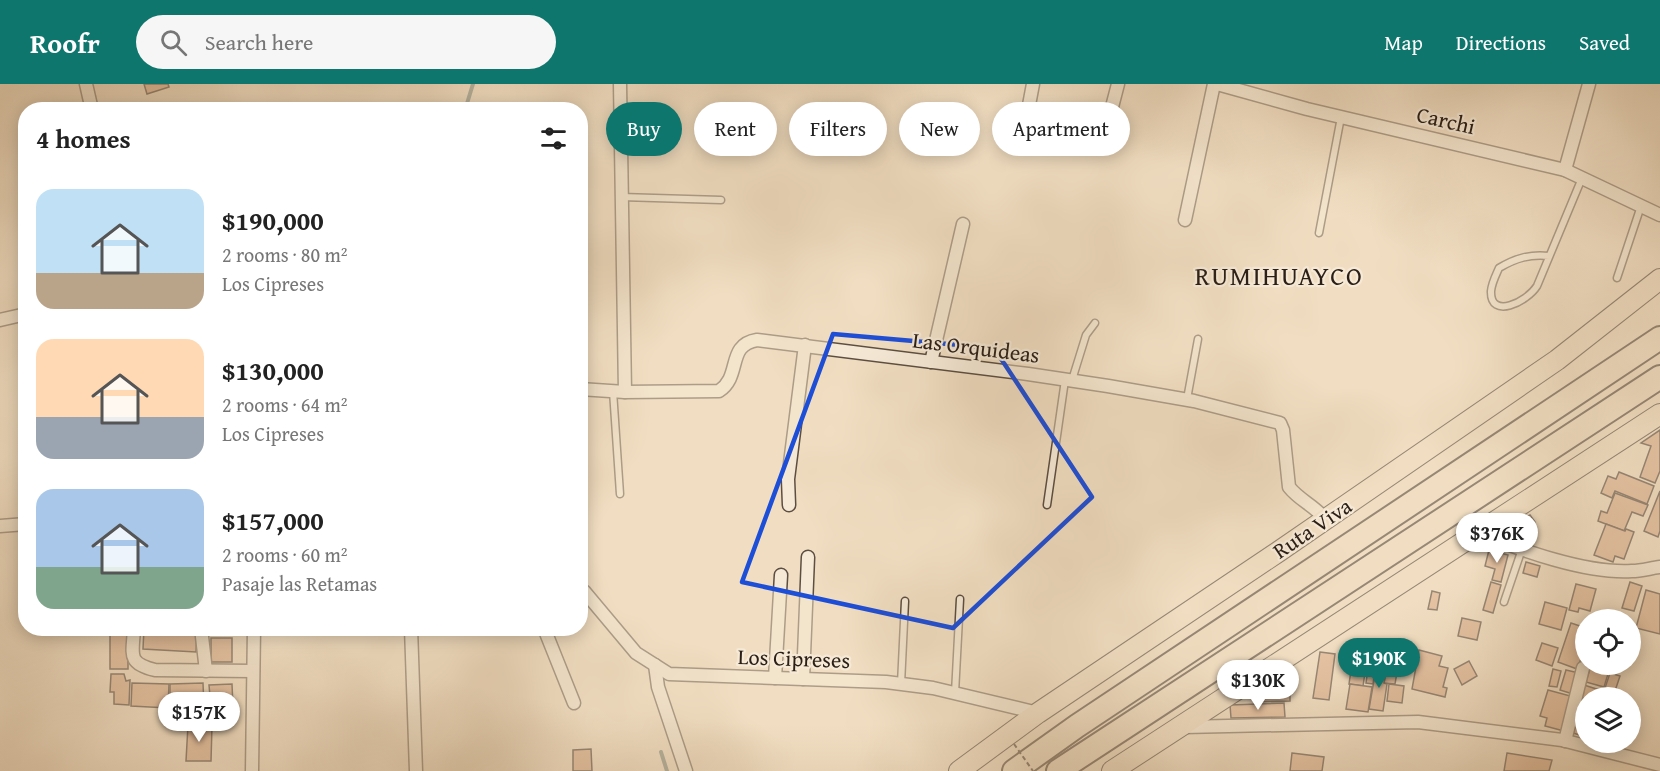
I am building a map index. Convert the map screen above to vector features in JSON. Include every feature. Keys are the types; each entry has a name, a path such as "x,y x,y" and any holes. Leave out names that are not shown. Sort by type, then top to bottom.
{"highway":[{"name":"Ruta Viva","path":"1014,771 1077,726 1660,338"},
{"path":"1058,771 1660,377"}],"main road":[{"name":"Ruta Viva","path":"959,771 1038,713 1557,360 1660,279"},
{"path":"1112,771 1660,414"}],"street":[{"path":"86,84 90,102"},
{"path":"619,391 620,84"},
{"path":"1030,102 1033,84"},
{"path":"1113,102 1118,84"},
{"path":"1185,220 1216,84"},
{"name":"Carchi","path":"1216,84 1341,117 1565,170 1660,215"},
{"path":"1565,170 1589,84"},
{"path":"931,362 963,224"},
{"path":"0,320 18,316"},
{"name":"Las Orquideas","path":"588,389 719,391 727,386 740,347 746,342 757,340 1068,380 1187,399 1280,423 1283,430 1289,487 1294,494 1315,508 1325,519"},
{"path":"789,505 788,479 805,345"},
{"path":"0,526 18,525"},
{"path":"1478,533 1568,563 1600,569 1632,572 1660,567"},
{"path":"803,679 808,557"},
{"path":"775,678 782,575"},
{"name":"Los Cipreses","path":"588,598 636,653 669,674 902,684 933,688 1038,713"},
{"path":"133,636 132,658 137,664 155,670 254,671"},
{"path":"202,636 206,671"},
{"path":"252,771 254,636"},
{"path":"411,636 416,771"},
{"path":"547,636 574,703"},
{"path":"655,665 658,687 686,771"},
{"path":"1565,741 1581,675"},
{"path":"1180,727 1418,722 1565,741 1660,765"}],"lane":[{"path":"1318,234 1341,117"},
{"path":"1549,256 1527,256 1513,260 1499,268 1491,293 1494,301 1501,306 1511,306 1522,302 1532,294 1549,256 1582,178"},
{"path":"621,197 721,200"},
{"path":"1617,278 1641,206"},
{"path":"1047,505 1068,380 1086,335 1095,322"},
{"path":"1187,399 1198,339"},
{"path":"619,391 620,494"},
{"path":"1504,602 1522,548"},
{"path":"956,693 960,599"},
{"path":"902,684 905,601"}],"path":[{"path":"1014,744 1033,771"}],"highlighted area":[{"path":"833,334 994,348 1092,497 953,628 742,582"}],"building":[{"path":"144,84 168,84 169,87 147,94"},
{"path":"1660,430 1660,471 1655,483 1640,477 1651,446 1641,443"},
{"path":"1619,472 1654,486 1647,504 1615,491 1612,498 1601,493 1608,476 1616,479"},
{"path":"1660,491 1660,531 1658,537 1644,531"},
{"path":"1615,493 1648,505 1643,516 1632,512 1624,531 1598,521 1601,511 1607,513"},
{"path":"1530,515 1535,522 1526,541 1508,535 1505,530"},
{"path":"1606,524 1634,532 1624,559 1615,556 1613,562 1594,555"},
{"path":"1489,550 1508,555 1501,582 1492,580 1495,569 1485,566"},
{"path":"1526,562 1540,566 1537,577 1523,573"},
{"path":"1491,582 1501,585 1493,613 1483,610"},
{"path":"1630,582 1642,586 1635,609 1622,608"},
{"path":"1576,584 1596,589 1591,609 1569,610"},
{"path":"1646,590 1660,594 1660,634 1641,629 1641,609"},
{"path":"1432,591 1440,593 1437,610 1428,609"},
{"path":"1545,602 1567,608 1561,630 1539,624"},
{"path":"1462,618 1481,622 1477,640 1458,636"},
{"path":"1571,623 1575,624 1575,668 1558,662"},
{"path":"110,636 128,636 128,669 110,669"},
{"path":"144,636 197,636 196,652 143,649"},
{"path":"211,638 232,638 232,662 211,662"},
{"path":"1394,639 1402,640 1400,653 1392,652"},
{"path":"1542,643 1558,648 1552,666 1536,660"},
{"path":"1419,650 1442,656 1439,666 1448,668 1443,687 1447,688 1445,697 1412,689"},
{"path":"1320,652 1335,654 1329,700 1313,698"},
{"path":"1388,660 1399,661 1395,684 1384,683"},
{"path":"1469,661 1477,676 1462,685 1454,669"},
{"path":"1377,663 1387,665 1383,711 1369,709"},
{"path":"1352,664 1366,666 1363,686 1349,684"},
{"path":"1290,669 1290,701 1258,702 1258,689 1264,684 1275,684 1275,677"},
{"path":"1368,669 1375,670 1373,684 1366,683"},
{"path":"1553,669 1561,671 1557,687 1549,686"},
{"path":"1566,670 1578,675 1573,694 1560,690"},
{"path":"111,674 124,674 126,681 130,680 129,705 114,704 114,692 110,692"},
{"path":"1588,675 1608,675 1604,687 1586,682"},
{"path":"1609,675 1620,676 1616,687 1605,687"},
{"path":"132,683 169,684 168,708 131,706"},
{"path":"203,683 204,708 170,709 170,684"},
{"path":"232,684 233,707 211,708 209,685"},
{"path":"1350,684 1372,687 1368,712 1346,709"},
{"path":"1389,684 1404,686 1402,703 1387,701"},
{"path":"1548,690 1574,697 1564,731 1545,726 1547,718 1540,716"},
{"path":"1284,703 1285,717 1231,718 1230,705"},
{"path":"188,725 212,726 211,761 186,761"},
{"path":"591,749 592,771 573,771 573,750"},
{"path":"1292,753 1324,757 1322,771 1290,771"},
{"path":"1507,753 1552,760 1549,771 1504,771"}],"waterway":[{"path":"467,102 473,84"},
{"path":"661,752 667,771"}],"district":[{"name":"RUMIHUAYCO","path":"1279,276"}]}
